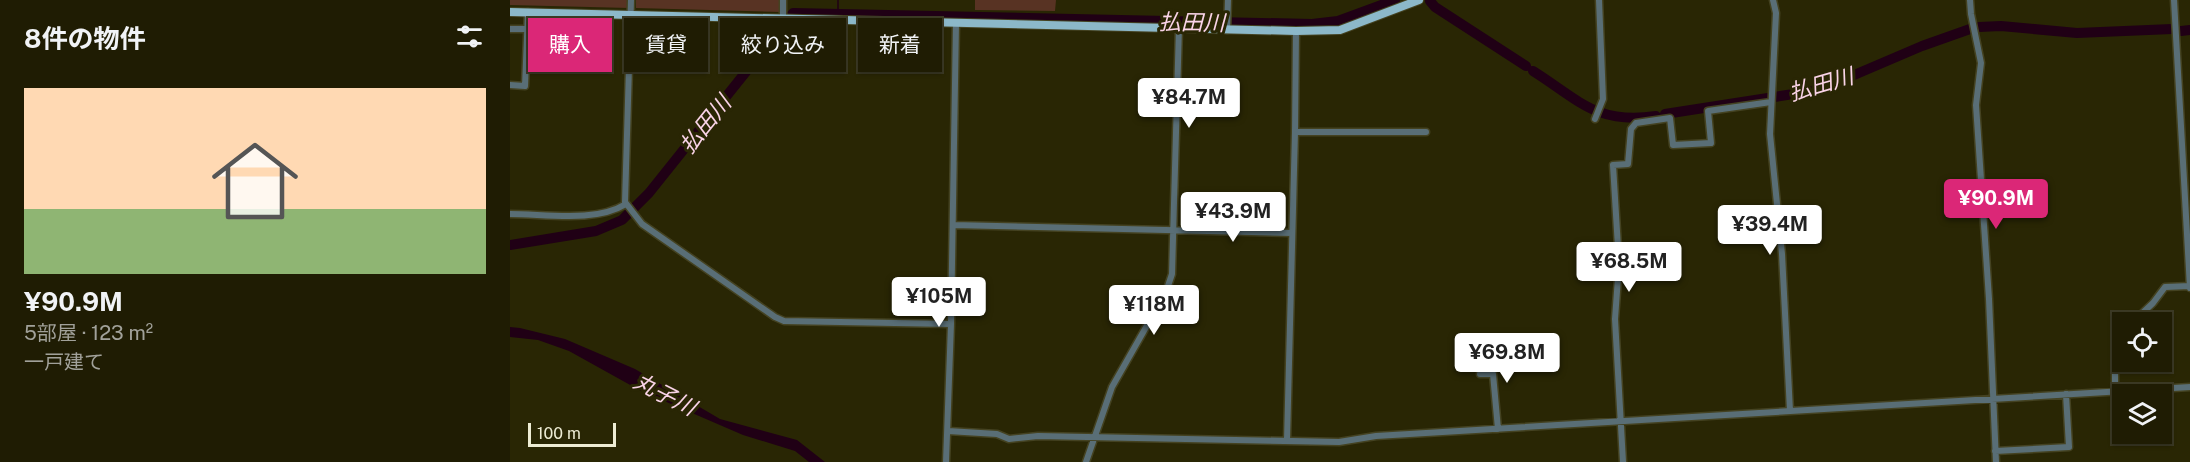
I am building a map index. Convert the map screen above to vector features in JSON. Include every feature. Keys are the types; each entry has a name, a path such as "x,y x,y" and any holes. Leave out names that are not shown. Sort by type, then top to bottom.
{"main road":[{"path":"846,21 1340,30 1419,0"},
{"path":"510,12 724,18"}],"street":[{"path":"632,0 626,204 642,224 784,321 951,324"},
{"path":"783,0 786,18"},
{"path":"1227,0 1227,29"},
{"path":"1595,119 1601,106 1604,88 1599,0"},
{"path":"1773,0 1776,13 1770,134 1782,254 1790,411"},
{"path":"1970,0 1981,63 1976,105 1989,299 1991,398 1996,462"},
{"path":"2144,312 2165,287 2190,287 2187,183 2174,0"},
{"path":"510,85 525,86 528,12"},
{"path":"946,462 951,324 956,23"},
{"path":"1086,462 1112,387 1170,284 1174,229 1179,27"},
{"path":"510,29 527,29"},
{"path":"1287,440 1296,31"},
{"path":"1623,462 1615,319 1619,264 1613,165 1628,164 1632,129 1636,123 1670,118 1673,145 1711,143 1708,111 1771,101"},
{"path":"1295,132 1426,132"},
{"path":"510,214 598,214 615,211 626,204"},
{"path":"953,225 1292,232"},
{"path":"1480,374 1493,374 1498,429"},
{"path":"2172,388 2190,387"},
{"path":"948,431 997,434 1009,439 1038,436 1096,436 1340,442 1365,437 2112,391"},
{"path":"1995,451 2069,447 2067,394"}],"shaded area":[{"path":"510,0 629,0 629,8 510,5"},
{"path":"636,0 780,0 780,12 636,8"},
{"path":"975,0 1056,0 1055,11 975,10"}],"water":[{"name":"丸子川","path":"510,327 565,339 635,369 720,419 797,440 825,462 809,462 795,451 743,435 641,391 569,351 538,340 510,337"}],"waterway":[{"path":"838,0 838,14"},
{"name":"払田川","path":"510,245 596,231 622,220 649,193 793,13 1312,24 1338,21 1395,0"},
{"name":"払田川","path":"1430,1 1435,7 1526,66"},
{"name":"払田川","path":"1979,27 2001,26 2077,33 2172,29"},
{"name":"払田川","path":"1665,114 1819,90 1922,46 1970,29"},
{"name":"払田川","path":"2181,31 2190,30"},
{"name":"払田川","path":"1533,71 1590,108 1603,113 1618,117 1656,116"}]}
